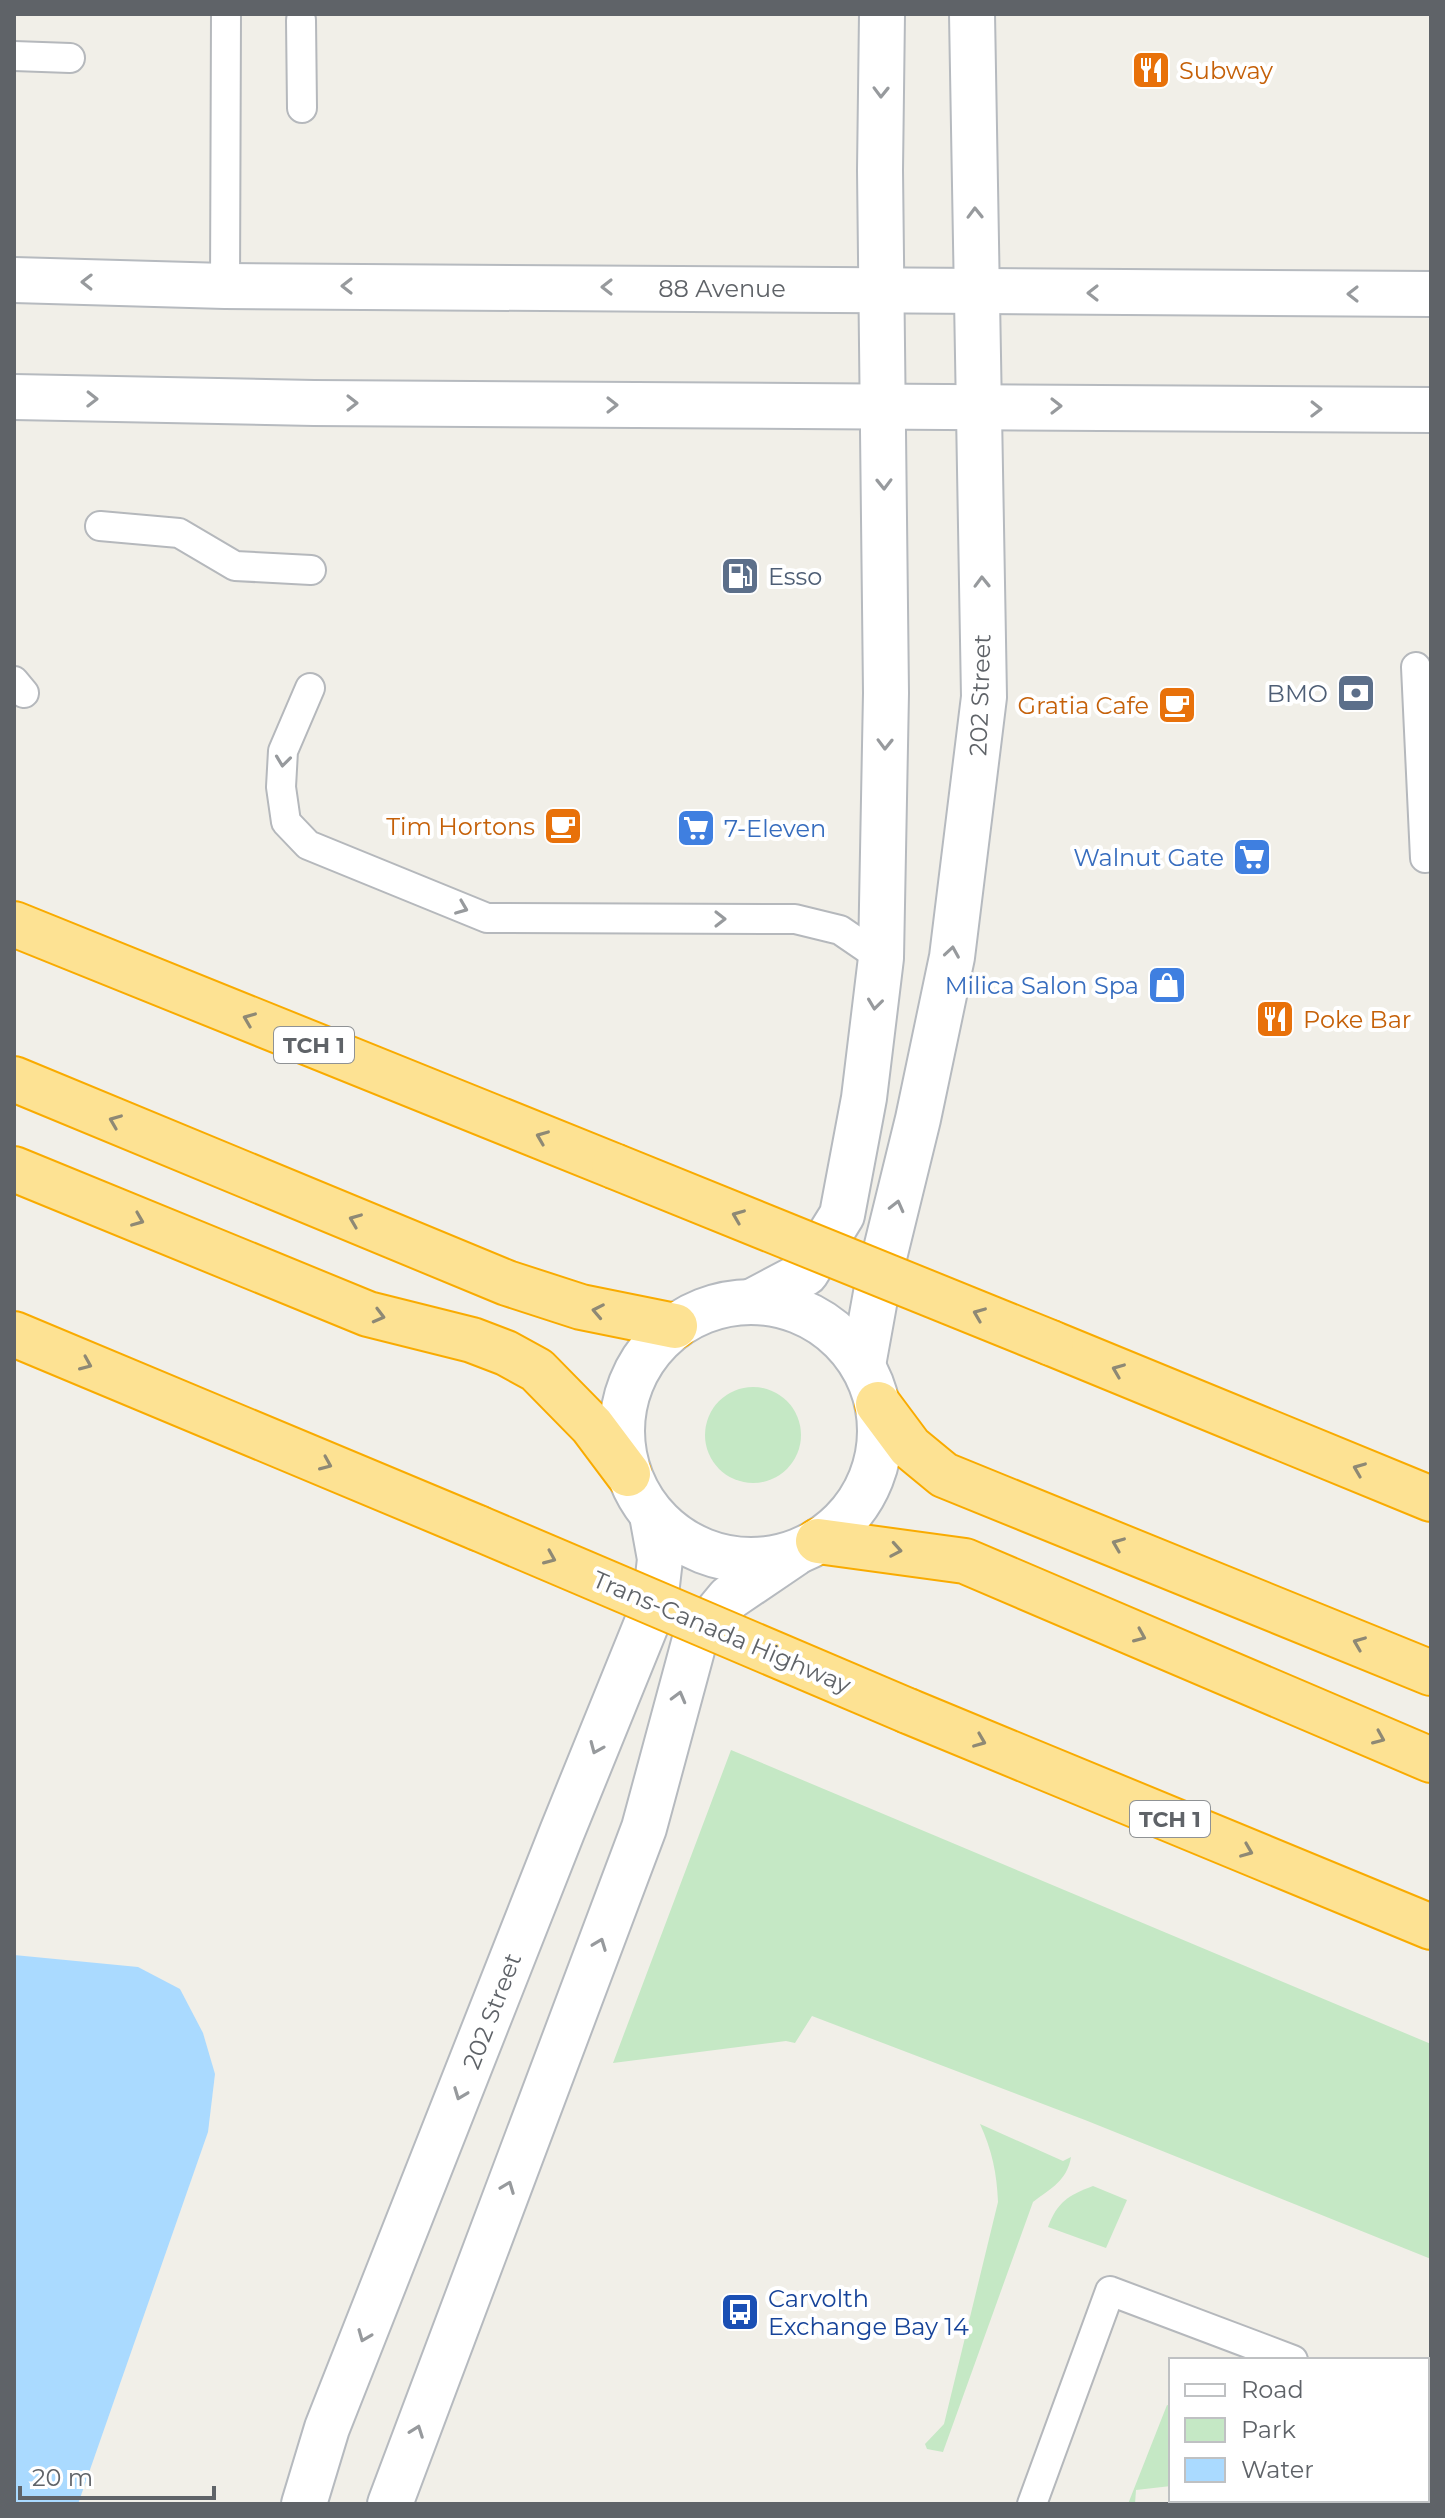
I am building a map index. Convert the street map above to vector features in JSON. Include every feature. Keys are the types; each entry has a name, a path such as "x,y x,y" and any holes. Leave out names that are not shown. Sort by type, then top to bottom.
{"highway":[{"name":"TCH 1","path":"14,924 1431,1499"},
{"path":"14,1079 507,1283 581,1307 675,1326"},
{"path":"14,1169 368,1314 472,1340 506,1353 537,1370 592,1426 628,1474"},
{"name":"Trans-Canada Highway","path":"14,1334 908,1711 1431,1927"},
{"path":"870,1384 910,1447 944,1475 1431,1673"},
{"path":"806,1547 965,1561 1431,1760"}],"main road":[{"path":"806,1547 753,1560 726,1558 700,1549 675,1535 652,1515 628,1474 621,1426 627,1391 643,1359 675,1326 711,1307 753,1301 806,1273 842,1215 864,1098 881,958 886,693 881,289 882,14"},
{"name":"202 Street","path":"870,1384 878,1282 918,1119 952,957 984,697 972,14"},
{"name":"88 Avenue","path":"14,280 225,286 1431,294"},
{"path":"14,397 314,403 1431,410"},
{"path":"390,2504 644,1828 695,1639 729,1598 845,1520 870,1482 880,1446 870,1384 830,1328 800,1311 753,1301"},
{"name":"202 Street","path":"304,2504 327,2428 655,1603 660,1559 652,1515"}],"lane":[{"path":"225,286 226,14"},
{"path":"301,20 302,108"},
{"path":"14,56 70,58"},
{"path":"100,526 179,533 235,566 311,570"},
{"path":"1416,667 1425,858"},
{"path":"14,681 24,693 14,690"},
{"path":"310,688 283,751 281,787 286,822 308,845 487,918 795,919 840,930 881,958"},
{"path":"1032,2504 1110,2291 1288,2358"}],"green space":[{"path":"753,1387 771,1391 787,1401 797,1417 801,1435 797,1453 787,1469 771,1479 753,1483 735,1479 719,1469 709,1453 705,1435 709,1417 719,1401 735,1391"},
{"path":"731,1750 1431,2044 1431,2259 1085,2120 812,2016 795,2043 786,2041 613,2063"},
{"path":"980,2124 1063,2161 1071,2157 1062,2178 1033,2202 943,2452 927,2449 925,2444 944,2424 998,2202 993,2162"},
{"path":"1093,2186 1127,2200 1106,2248 1048,2227 1055,2211 1065,2200"},
{"path":"1169,2406 1169,2486 1136,2490 1135,2504 1128,2504"}],"water":[{"path":"14,1955 138,1967 180,1989 203,2033 215,2074 208,2132 78,2504 14,2504"}],"place":[{"name":"Subway","path":"1151,70"},
{"name":"Esso","path":"740,576"},
{"name":"BMO","path":"1356,693"},
{"name":"Gratia Cafe","path":"1177,705"},
{"name":"Tim Hortons","path":"563,826"},
{"name":"7-Eleven","path":"696,828"},
{"name":"Walnut Gate","path":"1252,857"},
{"name":"Milica Salon Spa","path":"1167,985"},
{"name":"Poke Bar","path":"1275,1019"},
{"name":"Carvolth Exchange Bay 14","path":"740,2312"}]}
